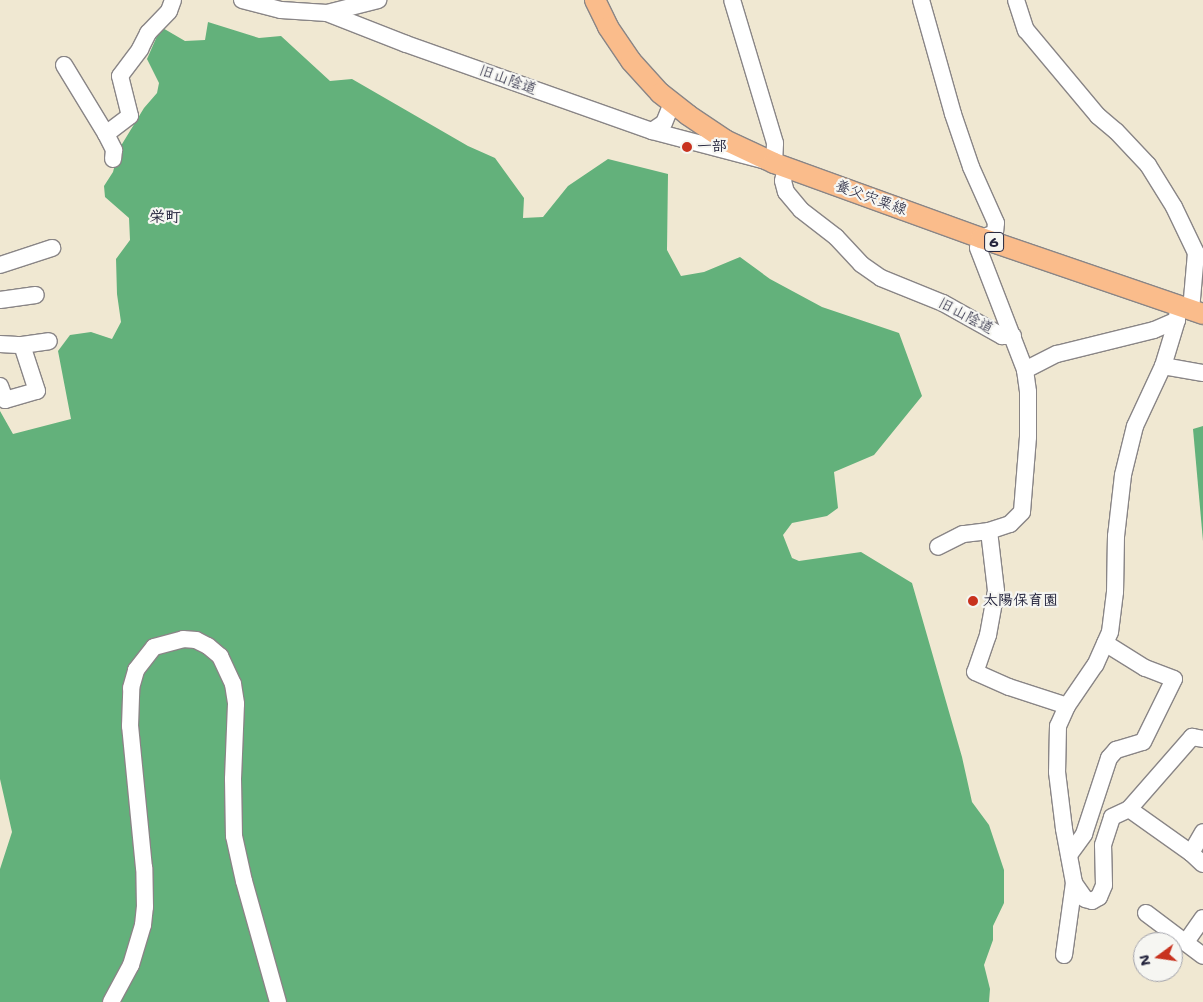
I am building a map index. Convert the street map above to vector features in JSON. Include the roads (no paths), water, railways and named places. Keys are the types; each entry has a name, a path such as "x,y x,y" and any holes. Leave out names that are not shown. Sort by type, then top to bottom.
{"main road":[{"name":"養父宍粟線","path":"594,0 608,27 631,61 672,103 724,140 780,166 1187,312"}],"street":[{"path":"106,134 130,116 120,76 140,49 148,33 169,11 173,0"},
{"name":"旧山陰道","path":"242,0 281,10 327,13 415,47 652,131 780,166 786,192 800,210 836,237 861,264 882,278 943,303 1002,336 1012,336 1025,370 1028,437 1022,512 1010,524 989,531 963,534 938,547"},
{"path":"327,13 378,0"},
{"path":"732,0 780,166"},
{"path":"921,0 953,114 971,167 996,223 996,233 981,238 978,248 1012,336"},
{"path":"1016,0 1026,30 1098,116 1148,166 1174,206 1196,253 1187,312 1135,426 1123,475 1116,536 1115,592 1110,632 1096,665 1068,706 1058,726 1057,772 1074,883 1064,955"},
{"path":"64,65 106,134 114,150 114,159"},
{"path":"652,131 664,123 672,103"},
{"path":"0,265 52,248"},
{"path":"0,300 36,295"},
{"path":"1025,370 1057,354 1154,330 1187,312"},
{"path":"0,344 22,345 49,341"},
{"path":"0,386 5,400 37,391 22,345"},
{"path":"1163,366 1203,373"},
{"path":"989,531 996,591 988,636 975,672 1009,688 1068,706"},
{"path":"111,1002 131,964 143,925 145,907 144,868 130,726 131,688 136,670 154,647 183,639 196,640 208,646 220,656 233,684 236,704 233,779 234,836 244,881 278,1002"},
{"path":"1069,855 1084,834 1109,758 1116,750 1143,742 1174,679 1145,668 1105,644"},
{"path":"1074,883 1085,899 1092,901 1099,897 1104,885 1105,834 1112,817 1129,809 1192,737 1203,739"},
{"path":"1129,809 1191,852 1203,864"},
{"path":"1191,852 1203,832"},
{"path":"1146,912 1203,956"},
{"path":"1186,942 1203,918"}],"place":[{"name":"一部","path":"687,147"},
{"name":"太陽保育園","path":"973,601"}],"district":[{"name":"栄町","path":"165,217"}]}
